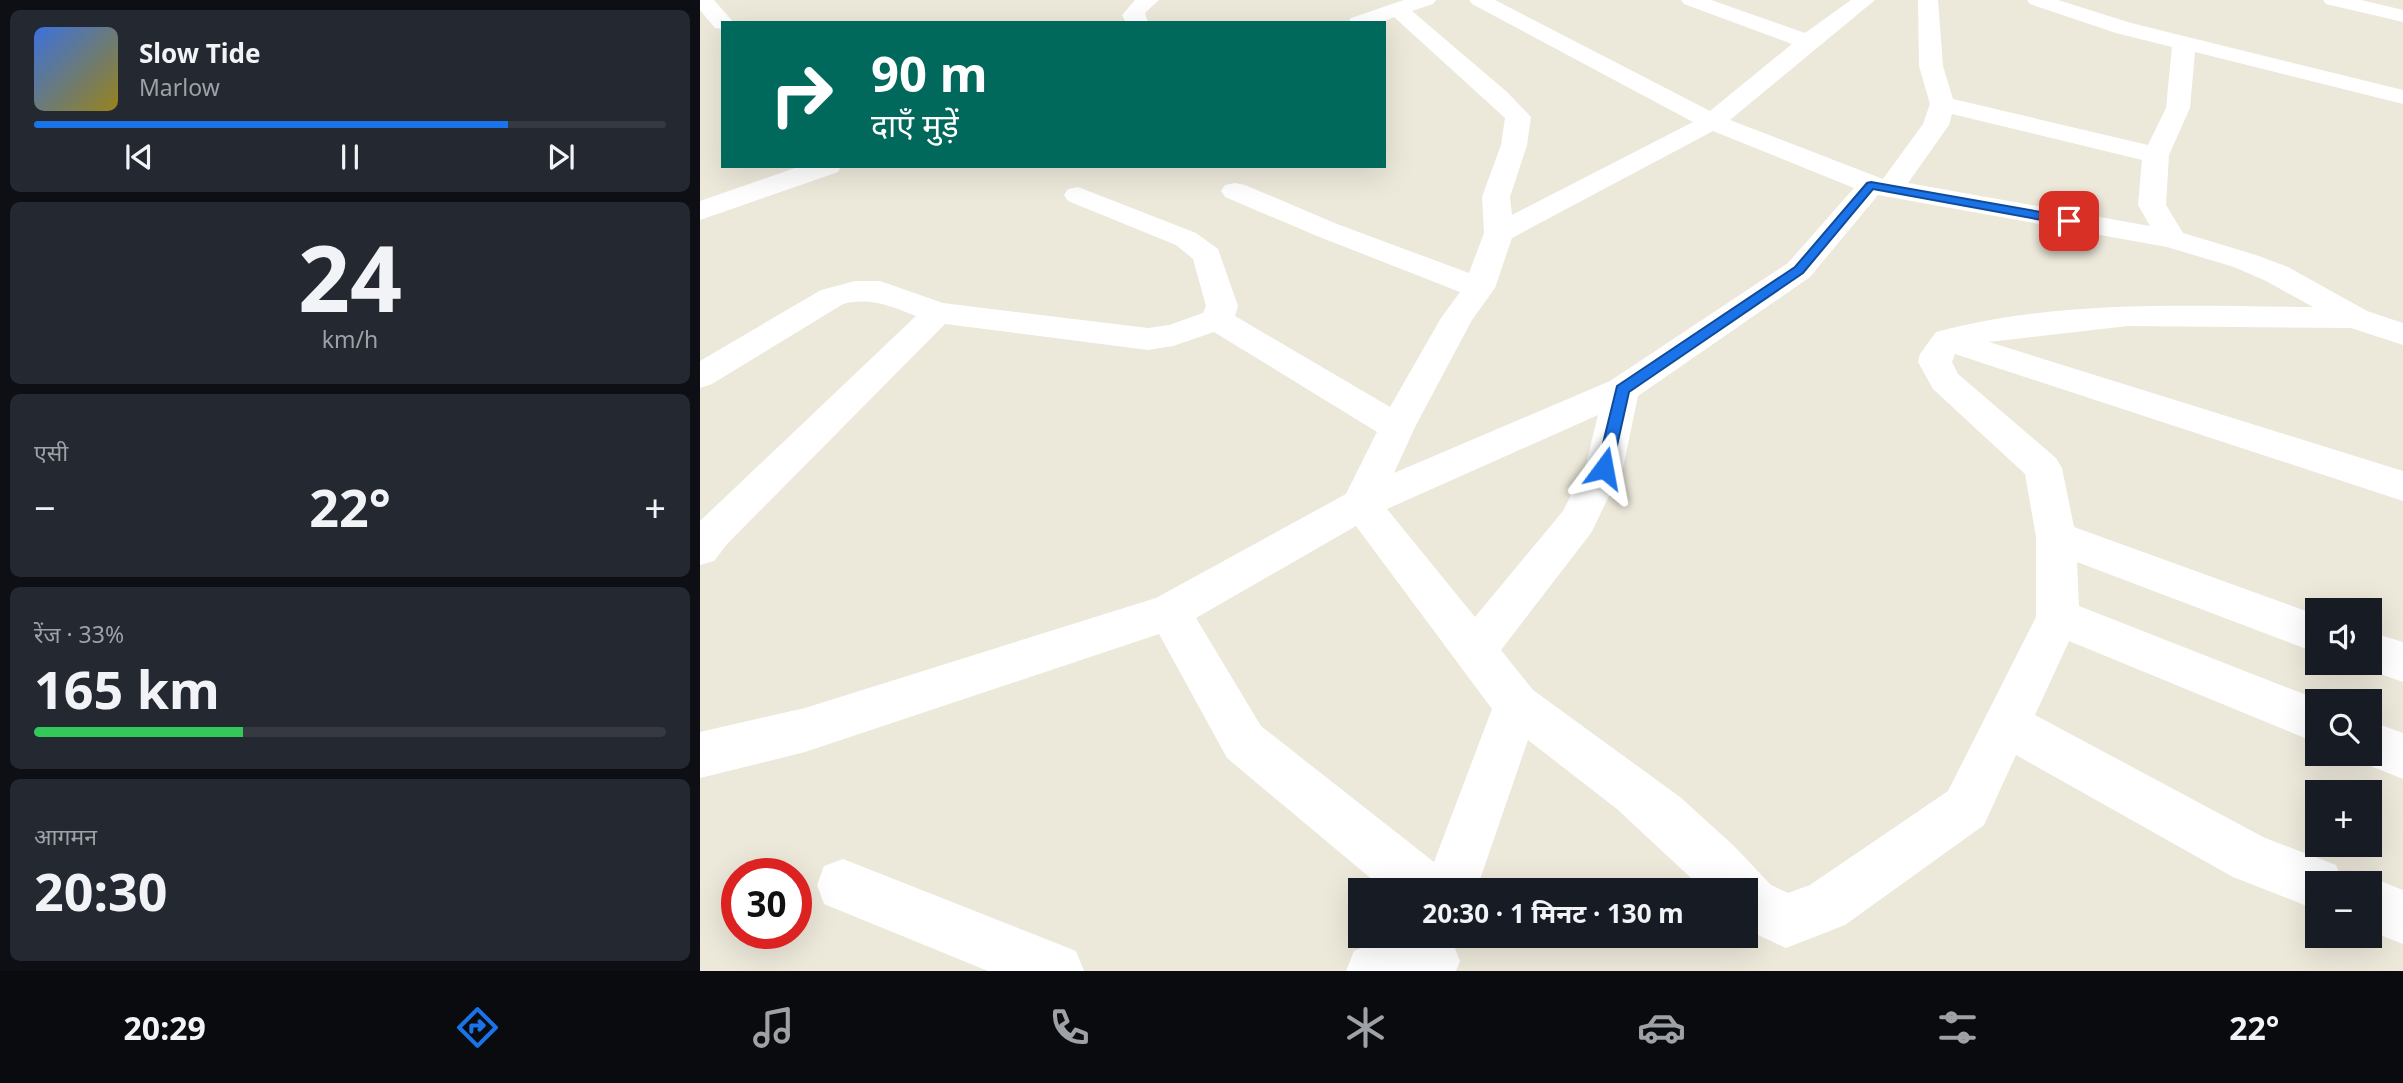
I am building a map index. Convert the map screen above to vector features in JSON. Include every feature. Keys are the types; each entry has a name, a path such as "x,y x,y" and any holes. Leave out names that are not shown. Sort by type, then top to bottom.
{"street":[{"path":"702,0 721,21"},
{"path":"1136,21 1133,15 1136,9 1149,0"},
{"path":"1479,0 1712,122 1880,188 2172,239 2266,270 2356,318 2403,334"},
{"path":"1691,0 1808,42"},
{"path":"1499,233 1712,122 1808,42 1864,0"},
{"path":"700,755 805,730 1169,612 1361,505 1622,390 1799,270 1880,188 1936,125 1942,104 1931,66 1928,0"},
{"path":"2037,0 2061,10 2184,43 2403,97"},
{"path":"2333,0 2403,16"},
{"path":"1361,505 1397,426 1457,318 1479,288 1499,233 1496,197 1514,145 1518,117 1411,4 1364,21"},
{"path":"2172,239 2152,205 2156,155 2178,108 2184,43"},
{"path":"1942,104 2156,155"},
{"path":"700,211 822,168"},
{"path":"1235,191 1327,230 1479,288"},
{"path":"1078,195 1186,239 1207,255 1222,306 1217,320"},
{"path":"700,376 832,297 855,291 880,291 939,313 1148,339 1173,335 1217,320 1397,426"},
{"path":"700,549 834,413 939,313"},
{"path":"1758,907 1786,921 1826,906 1966,808 2058,617 2056,537 2043,468 1945,381 1935,362 1937,354 1948,340 2009,327 2128,316 2356,318"},
{"path":"1948,340 2403,486"},
{"path":"1475,650 1577,522 1604,468 1622,390"},
{"path":"1361,505 1517,705 1621,779 1706,851 1730,878"},
{"path":"2056,537 2305,630"},
{"path":"1169,612 1244,742 1412,878"},
{"path":"2058,617 2305,716"},
{"path":"2382,656 2403,662"},
{"path":"1453,878 1517,705"},
{"path":"2008,725 2251,859 2305,879"},
{"path":"2382,748 2403,756"},
{"path":"843,885 1056,971"},
{"path":"2382,909 2403,917"},
{"path":"1374,971 1433,956"}],"route":[{"path":"1604,468 1622,390 1799,270 1871,185 2069,221"}]}
